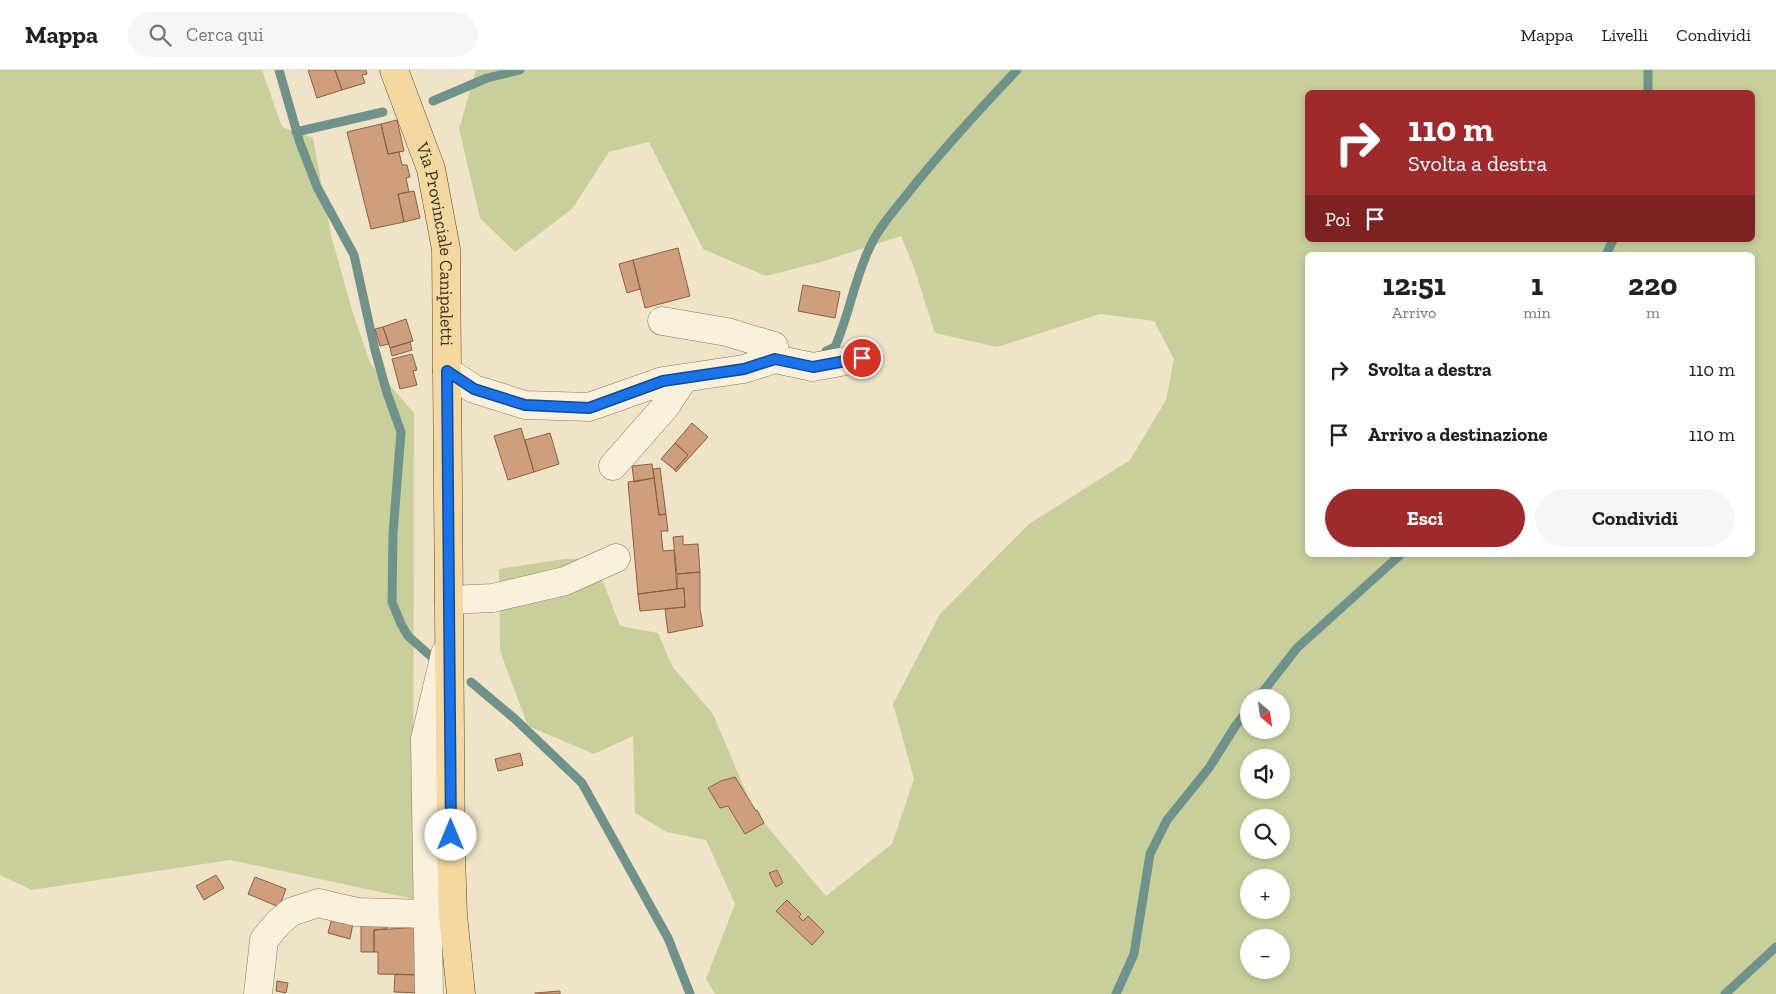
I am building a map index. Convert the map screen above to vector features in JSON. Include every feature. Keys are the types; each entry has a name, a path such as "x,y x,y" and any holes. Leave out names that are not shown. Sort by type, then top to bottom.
{"main road":[{"name":"Via Provinciale Canipaletti","path":"394,70 431,169 446,249 451,863 453,914 461,994"}],"street":[{"path":"662,321 727,332 774,346 775,359"},
{"path":"447,371 474,389 525,405 589,408 663,381 744,369 775,359 813,367 862,358"},
{"path":"613,466 665,407 684,378"},
{"path":"449,600 493,598 565,581 616,558"},
{"path":"429,994 425,740 449,638"},
{"path":"258,994 264,940 278,923 291,912 318,903 357,912 428,914"}],"green space":[{"path":"0,70 262,70 282,127 313,138 331,235 352,310 370,363 414,413 413,899 230,860 32,890 0,875"},
{"path":"476,70 1776,70 1776,994 715,994 706,979 735,904 706,840 667,832 635,813 633,736 594,754 528,726 500,651 499,569 564,559 594,558 620,626 658,633 672,666 713,714 754,811 826,896 892,844 914,779 893,704 940,614 1029,524 1130,460 1166,400 1174,359 1154,321 1100,314 997,347 935,333 913,265 901,236 821,262 766,276 703,249 649,142 609,152 572,209 515,252 480,218 459,129"}],"building":[{"path":"308,70 335,70 342,90 317,98"},
{"path":"335,70 366,70 367,74 362,75 365,83 342,90"},
{"path":"397,120 404,151 388,154 381,124"},
{"path":"381,124 388,154 399,152 402,165 407,165 410,177 406,178 409,192 398,194 404,222 371,229 347,132"},
{"path":"414,191 420,218 404,222 398,194"},
{"path":"678,248 690,296 645,308 633,260"},
{"path":"633,260 640,289 627,293 619,264"},
{"path":"803,285 840,292 835,318 798,311"},
{"path":"406,319 413,341 390,348 383,327"},
{"path":"383,327 389,344 380,346 375,329"},
{"path":"410,342 412,350 392,356 390,348"},
{"path":"412,354 417,370 413,371 417,385 400,389 392,359"},
{"path":"692,423 708,437 676,472 675,470 688,455 675,443"},
{"path":"521,428 534,472 508,480 494,436"},
{"path":"550,433 559,464 534,472 525,440"},
{"path":"675,443 688,455 675,470 661,459"},
{"path":"652,464 654,478 634,482 632,466"},
{"path":"660,468 666,514 659,515 653,469"},
{"path":"654,478 659,515 666,514 668,531 661,531 663,551 674,550 677,589 638,594 628,482"},
{"path":"683,536 683,545 698,544 700,572 677,574 673,537"},
{"path":"700,572 700,609 703,626 668,633 665,609 685,607 684,588 677,589 677,574"},
{"path":"684,588 685,607 640,611 638,594"},
{"path":"520,753 523,765 498,771 495,759"},
{"path":"735,777 764,823 745,834 728,806 720,808 708,788 721,781"},
{"path":"777,870 783,883 776,887 769,873"},
{"path":"216,875 224,888 204,900 196,886"},
{"path":"255,877 286,889 279,907 248,894"},
{"path":"787,900 801,914 799,917 803,921 808,916 824,932 812,945 776,911"},
{"path":"332,918 353,923 350,939 328,933"},
{"path":"361,925 386,925 387,929 374,930 374,952 361,952"},
{"path":"420,927 419,975 378,974 378,952 374,952 374,930"},
{"path":"395,974 419,975 418,993 394,992"},
{"path":"277,981 288,983 286,993 276,991"},
{"path":"560,991 560,994 535,994 535,993"}],"waterway":[{"path":"279,70 300,143 317,187 354,255 375,350 387,393 401,432 393,533 392,602 408,636 435,660"},
{"path":"433,101 487,78 520,70"},
{"path":"826,351 835,347 864,261 882,227 947,146 1017,70"},
{"path":"1648,70 1648,90"},
{"path":"296,132 383,112"},
{"path":"1607,252 1612,242"},
{"path":"1265,689 1297,648 1398,557"},
{"path":"471,682 515,719 582,783 668,938 690,994"},
{"path":"1116,994 1134,954 1150,854 1167,820 1209,768 1240,720"},
{"path":"1725,994 1776,947"}],"route":[{"path":"451,835 447,371 474,389 525,405 589,408 663,381 744,369 775,359 813,367 862,358"}]}
